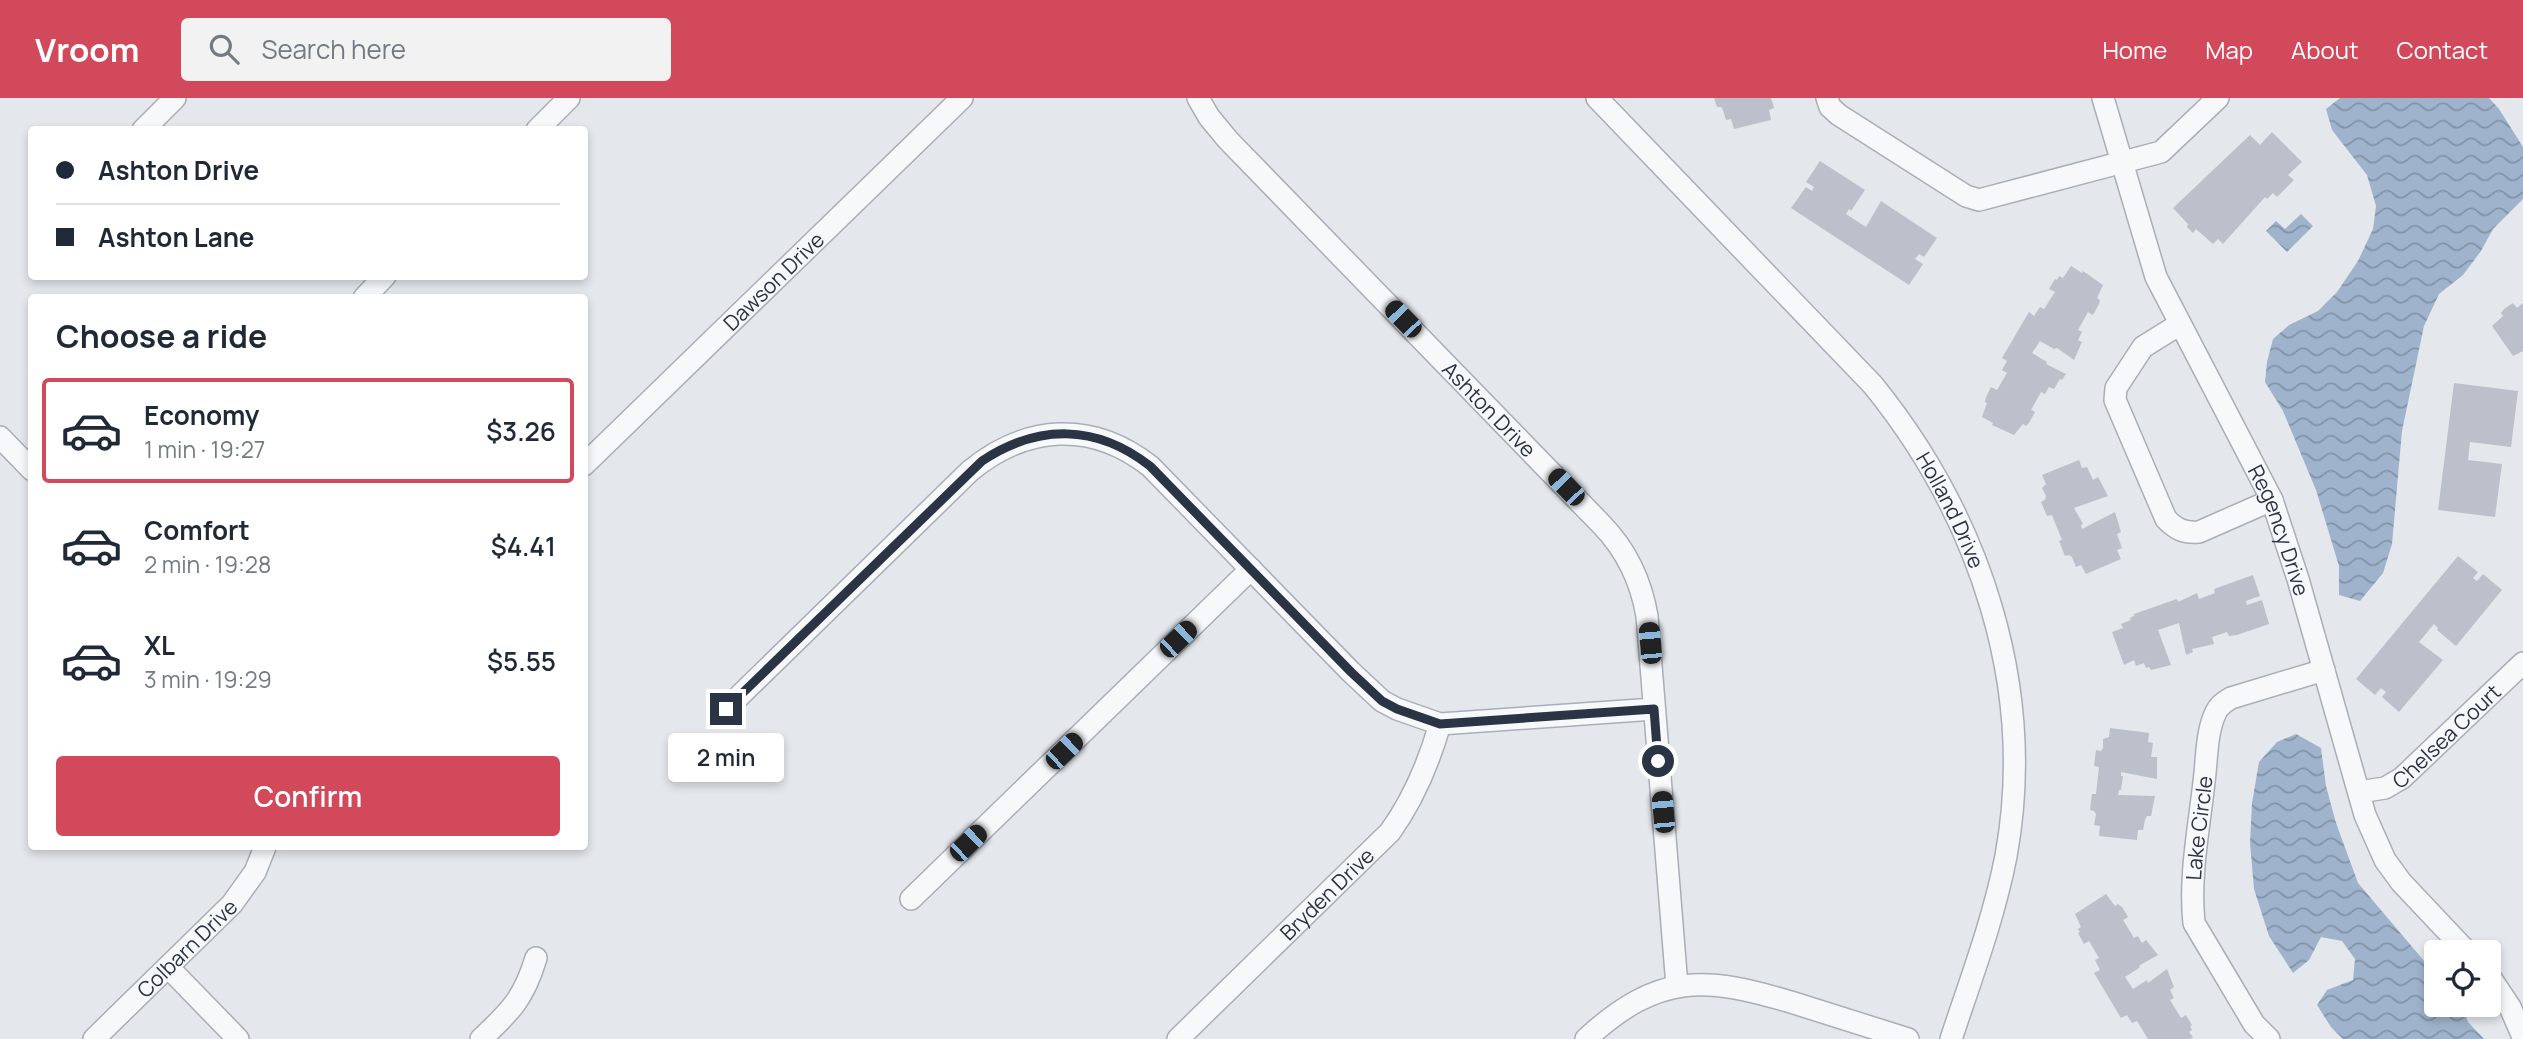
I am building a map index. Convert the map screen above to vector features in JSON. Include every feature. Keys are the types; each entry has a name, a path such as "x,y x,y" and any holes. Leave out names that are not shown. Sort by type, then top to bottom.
{"street":[{"path":"147,126 175,98"},
{"path":"541,126 569,98"},
{"name":"Dawson Drive","path":"588,461 962,98"},
{"name":"Ashton Drive","path":"1198,98 1209,117 1238,151 1593,515 1618,544 1633,571 1644,601 1677,986"},
{"name":"Holland Drive","path":"1597,98 1873,385 1901,420 1925,456 1972,550 1989,593 2006,672 2014,756 2011,812 2004,865 1989,925 1951,1039"},
{"path":"1827,98 1830,107 1839,115 1966,196 1979,200 2161,152 2218,98"},
{"name":"Regency Drive","path":"2103,98 2156,277 2272,500 2298,579 2372,833 2385,860 2401,882 2456,940"},
{"path":"368,294 381,280"},
{"path":"2180,324 2143,347 2116,388 2115,400 2166,519 2176,529 2188,533 2199,532 2272,500"},
{"path":"726,709 970,471 993,454 1026,439 1056,433 1103,440 1131,452 1160,475 1351,672 1382,701 1413,716 1440,724 1654,709"},
{"path":"0,437 28,466"},
{"path":"911,899 1251,569"},
{"name":"Chelsea Court","path":"2359,792 2385,788 2402,778 2523,663"},
{"name":"Lake Circle","path":"2269,1039 2254,1024 2194,923 2197,846 2209,739 2216,713 2222,703 2324,670"},
{"name":"Bryden Drive","path":"1178,1039 1390,832 1413,794 1433,748 1440,724"},
{"name":"Colbarn Drive","path":"94,1039 232,904 255,872 264,850"},
{"path":"481,1039 521,997 536,958"},
{"path":"168,967 238,1039"},
{"path":"1586,1039 1616,1013 1654,993 1677,986 1713,984 1745,988 1908,1039"},
{"path":"2501,994 2523,1037"}],"water":[{"path":"2340,98 2489,98 2523,147 2523,199 2493,229 2463,275 2439,294 2424,326 2402,431 2392,544 2383,573 2360,601 2339,595 2339,566 2316,490 2283,411 2265,382 2273,339 2289,325 2318,311 2337,292 2358,261 2373,229 2376,206 2367,175 2332,130 2326,109"},
{"path":"2301,214 2313,226 2287,252 2266,231 2276,221 2285,229"},
{"path":"2296,734 2321,748 2326,786 2336,823 2358,883 2424,961 2424,1017 2466,1017 2484,1039 2343,1039 2331,1027 2317,1005 2327,990 2353,980 2355,959 2342,941 2321,937 2309,960 2293,973 2269,936 2254,889 2250,843 2252,803 2259,762 2277,742"}],"building":[{"path":"1714,98 1771,98 1774,108 1769,110 1771,120 1734,129 1731,119 1726,120 1723,110 1717,107"},
{"path":"2272,132 2302,162 2288,175 2294,180 2277,197 2273,193 2267,199 2265,197 2223,244 2218,239 2213,244 2196,229 2193,233 2173,208 2250,135 2260,145"},
{"path":"1820,161 1865,190 1846,214 1866,227 1881,201 1937,238 1924,257 1919,254 1915,259 1923,264 1909,285 1791,208 1806,187 1812,191 1814,187 1806,182"},
{"path":"2071,266 2103,285 2097,298 2100,300 2099,304 2093,315 2088,312 2078,330 2082,332 2078,340 2082,342 2074,360 2057,348 2040,341 2032,353 2066,374 2054,389 2049,387 2045,394 2041,392 2031,410 2035,412 2029,423 2026,426 2023,424 2014,435 1982,417 1987,403 1986,397 1991,387 1997,390 2007,373 2002,370 2007,361 2002,358 2029,312 2034,316 2040,307 2044,309 2055,292 2049,289 2055,279 2059,276 2063,278"},
{"path":"2513,303 2517,308 2523,303 2523,351 2513,356 2492,326 2503,316 2501,313 2504,309"},
{"path":"2454,383 2518,391 2511,447 2470,442 2468,460 2502,464 2495,517 2438,510"},
{"path":"2079,460 2082,468 2087,467 2093,480 2098,477 2108,496 2074,508 2083,524 2082,529 2115,512 2121,532 2117,534 2122,548 2117,550 2121,559 2086,574 2081,565 2076,567 2072,557 2065,556 2052,515 2047,516 2041,502 2046,496 2042,488 2046,484 2042,475"},
{"path":"2458,556 2478,572 2473,578 2477,581 2483,574 2502,590 2456,646 2437,630 2434,624 2419,642 2443,660 2399,712 2382,697 2386,692 2381,688 2375,695 2356,679"},
{"path":"2253,575 2260,596 2246,601 2247,605 2262,600 2269,624 2237,635 2229,636 2227,632 2212,637 2214,644 2192,649 2193,652 2186,655 2179,623 2158,630 2171,665 2151,670 2146,668 2144,663 2136,666 2134,660 2124,665 2112,632 2123,628 2121,624 2131,620 2134,614 2177,599 2178,602 2197,593 2199,599 2215,593 2214,589"},
{"path":"2110,728 2149,733 2148,742 2153,743 2151,757 2157,757 2157,779 2121,772 2123,776 2118,795 2155,796 2151,816 2147,816 2143,830 2138,830 2137,840 2099,836 2100,826 2094,825 2096,814 2090,810 2092,794 2096,794 2099,767 2094,766 2096,750 2101,751 2103,748 2103,739 2109,737"},
{"path":"2106,894 2115,906 2118,904 2122,907 2128,917 2123,920 2134,938 2138,936 2142,943 2146,940 2158,955 2125,977 2133,989 2147,980 2148,983 2167,969 2174,987 2170,990 2174,998 2170,1000 2181,1018 2186,1015 2192,1025 2189,1032 2193,1037 2190,1039 2148,1039 2137,1021 2132,1023 2127,1015 2121,1018 2094,973 2100,970 2095,960 2099,958 2089,941 2084,944 2078,933 2081,927 2075,914"}],"route":[{"path":"726,709 982,461 1003,448 1035,436 1068,433 1113,444 1131,452 1150,466 1382,701 1413,716 1440,724 1654,709 1658,761"}]}
